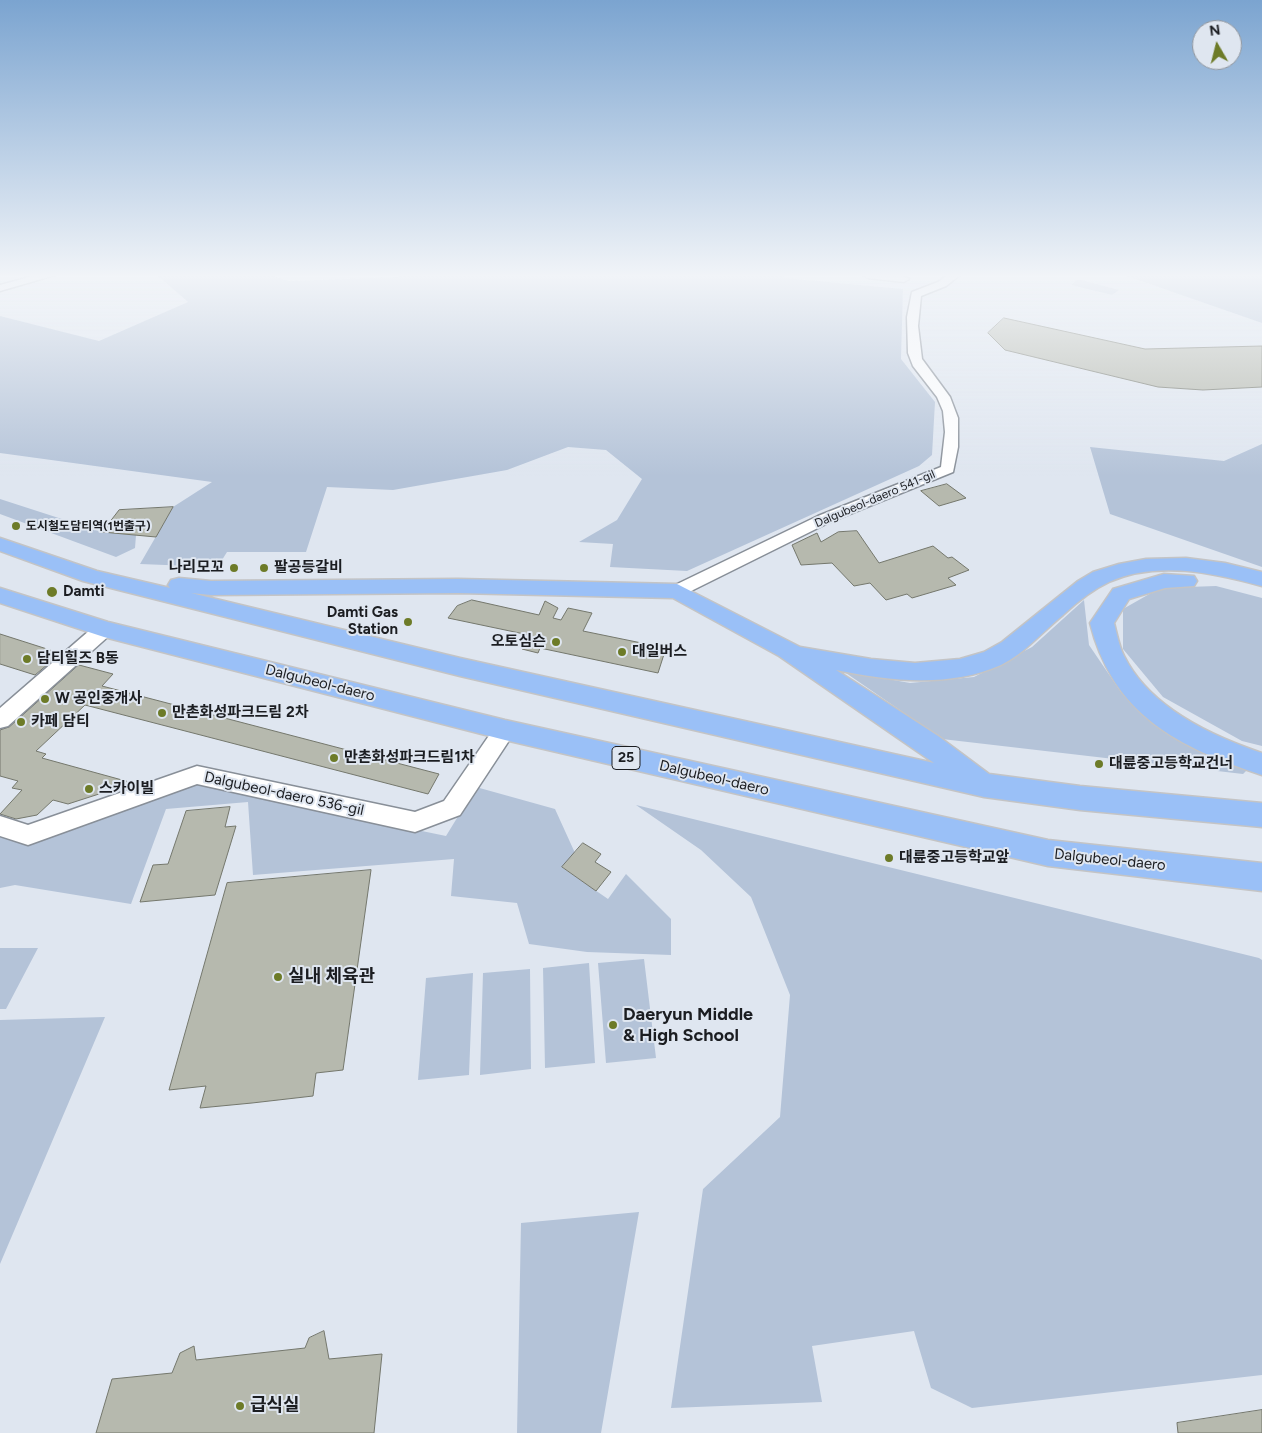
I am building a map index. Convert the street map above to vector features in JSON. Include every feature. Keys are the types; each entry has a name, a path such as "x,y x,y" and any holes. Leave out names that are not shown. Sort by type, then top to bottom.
{"main road":[{"path":"0,544 91,576 460,667 984,785 1080,798 1262,816"},
{"path":"788,650 864,668 898,672 936,672 984,662 1024,638 1049,614 1085,587 1108,574 1139,566 1185,565 1246,574 1262,579"},
{"path":"91,576 211,588 458,586 677,591 788,650 928,743 984,785"},
{"path":"1262,592 1212,581 1164,580 1121,594 1102,623 1112,657 1130,684 1156,711 1187,733 1226,752 1262,764"},
{"name":"Dalgubeol-daero","path":"0,595 104,629 505,730 1048,853 1262,877"}],"street":[{"name":"Dalgubeol-daero 541-gil","path":"677,591 824,519 948,468 952,445 950,410 916,359 915,342"},
{"path":"0,720 104,629"},
{"name":"Dalgubeol-daero 536-gil","path":"0,826 28,835 197,775 415,822 452,808 505,730"}],"shaded area":[{"path":"0,342 901,342 901,359 935,402 932,455 919,466 687,571 610,567 613,544 579,542 617,520 642,479 606,450 568,447 507,470 393,490 327,487 306,552 227,552 222,560 191,566 140,564 173,507 212,482 0,453"},
{"path":"1262,444 1262,567 1110,514 1090,447 1224,461"},
{"path":"0,499 102,532 136,535 135,548 116,557 0,514"},
{"path":"1216,586 1262,598 1262,746 1242,741 1163,697 1123,649 1123,609 1160,588"},
{"path":"1084,600 1089,645 1121,692 1178,740 1248,769 1243,774 942,739 843,671 910,683 974,677 1032,647"},
{"path":"190,783 446,836 476,787 555,809 575,853 563,868 608,899 626,874 671,919 671,955 587,952 529,944 517,903 451,896 454,859 253,875 248,802 166,809 131,904 15,885 0,888 0,834"},
{"path":"636,805 1262,960 1262,1375 972,1408 931,1388 914,1331 812,1346 822,1402 671,1408 703,1189 780,1117 790,995 751,897 701,850"},
{"path":"0,948 38,948 6,1009 0,1009"},
{"path":"644,959 656,1058 606,1063 598,963"},
{"path":"589,963 595,1063 545,1068 543,968"},
{"path":"530,969 531,1069 480,1075 483,973"},
{"path":"473,973 469,1075 418,1080 426,978"},
{"path":"105,1017 0,1264 0,1020"},
{"path":"639,1212 601,1433 517,1433 521,1223"}],"building":[{"path":"997,342 1113,342 1145,349 1262,346 1262,387 1203,390 1158,387 1005,350"},
{"path":"947,484 966,498 939,506 921,491"},
{"path":"173,507 156,537 102,532 119,510"},
{"path":"857,531 879,563 933,546 948,558 952,557 969,570 948,578 956,585 912,598 907,594 886,600 870,583 854,586 832,563 801,565 792,545 817,533 821,542 838,532"},
{"path":"472,600 539,615 545,601 558,608 553,618 561,620 568,608 592,613 583,631 666,648 658,673 540,648 538,653 522,649 529,635 448,618 457,606"},
{"name":"담티힐즈 B동","path":"0,634 60,654 35,675 0,664"},
{"path":"79,665 113,674 102,686 439,774 428,794 85,705 36,751 46,754 42,758 133,783 68,804 53,800 37,815 16,819 0,814 22,790 12,788 18,781 0,776 0,730 9,727"},
{"path":"230,807 225,827 236,826 215,895 140,902 153,865 168,864 186,811"},
{"path":"583,843 601,854 595,862 611,872 596,891 562,867"},
{"name":"실내 체육관","path":"371,870 343,1070 316,1073 313,1096 200,1108 206,1086 169,1090 227,883"},
{"name":"급식실","path":"324,1331 329,1359 382,1354 374,1433 96,1433 112,1379 172,1373 180,1353 194,1346 196,1360 305,1348 309,1338"},
{"path":"1262,1410 1262,1433 1178,1433 1177,1423"}],"place":[{"name":"도시철도담티역(1번출구)","path":"16,526"},
{"name":"나리모꼬","path":"234,568"},
{"name":"팔공등갈비","path":"264,568"},
{"name":"Damti","path":"52,592"},
{"name":"Damti Gas Station","path":"408,622"},
{"name":"오토심슨","path":"556,642"},
{"name":"대일버스","path":"622,652"},
{"name":"담티힐즈 B동","path":"27,659"},
{"name":"W 공인중개사","path":"45,699"},
{"name":"만촌화성파크드림 2차","path":"162,713"},
{"name":"카페 담티","path":"21,722"},
{"name":"만촌화성파크드림1차","path":"334,758"},
{"name":"대륜중고등학교건너","path":"1099,764"},
{"name":"스카이빌","path":"89,789"},
{"name":"대륜중고등학교앞","path":"889,858"},
{"name":"실내 체육관","path":"278,977"},
{"name":"Daeryun Middle & High School","path":"613,1025"},
{"name":"급식실","path":"240,1406"}]}
